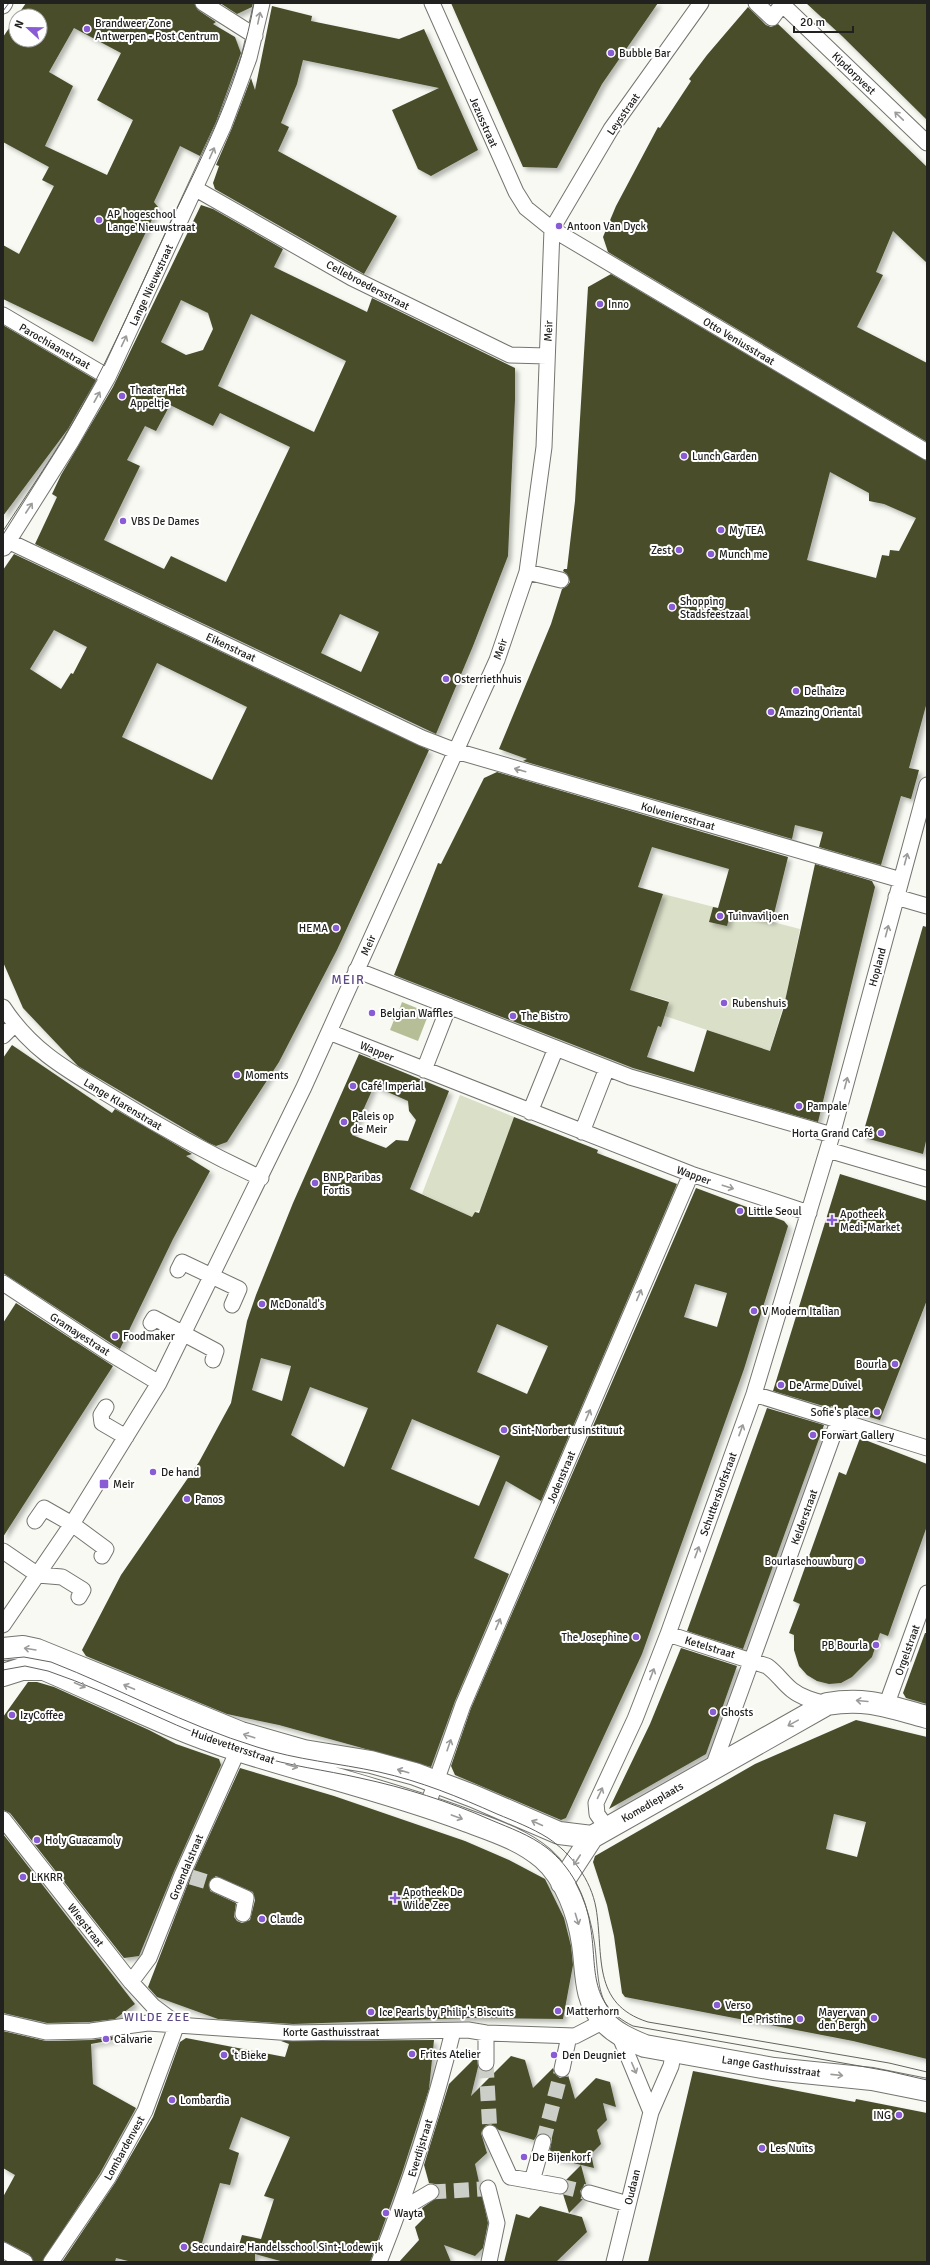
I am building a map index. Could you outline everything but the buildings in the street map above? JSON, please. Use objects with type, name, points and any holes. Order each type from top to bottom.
[{"type":"street","points":[[203,3],[255,36]]},
{"type":"street","name":"Lange Nieuwstraat","points":[[5,545],[71,442],[108,377],[196,189],[234,102],[255,36],[262,3]]},
{"type":"street","name":"Jezusstraat","points":[[432,3],[516,192],[526,208],[552,229]]},
{"type":"street","name":"Leysstraat","points":[[552,229],[611,129],[701,3]]},
{"type":"street","points":[[756,3],[772,18],[782,3]]},
{"type":"street","name":"Kipdorpvest","points":[[782,3],[927,142]]},
{"type":"street","name":"Cellebroedersstraat","points":[[196,189],[352,278],[510,355],[547,356]]},
{"type":"street","name":"Otto Veniusstraat","points":[[552,229],[927,452]]},
{"type":"street","name":"Meir","points":[[3,1625],[72,1524],[159,1383],[261,1178],[329,1032],[497,660],[527,572],[544,447],[552,229]]},
{"type":"street","name":"Parochiaanstraat","points":[[3,315],[108,377]]},
{"type":"street","name":"Eikenstraat","points":[[5,545],[422,738],[456,751]]},
{"type":"street","points":[[527,572],[561,580]]},
{"type":"street","name":"Kolveniersstraat","points":[[456,751],[900,880]]},
{"type":"street","name":"Hopland","points":[[828,1150],[927,785]]},
{"type":"street","points":[[896,897],[927,906]]},
{"type":"street","points":[[356,970],[643,1081],[832,1135]]},
{"type":"street","points":[[424,1070],[449,1006]]},
{"type":"street","name":"Lange Klarenstraat","points":[[3,1007],[14,1025],[29,1041],[49,1057],[184,1141],[261,1178]]},
{"type":"street","points":[[3,1036],[14,1025]]},
{"type":"street","name":"Wapper","points":[[329,1032],[691,1174],[808,1213]]},
{"type":"street","points":[[530,1112],[556,1048]]},
{"type":"street","points":[[582,1132],[607,1068]]},
{"type":"street","points":[[828,1150],[927,1179]]},
{"type":"street","name":"Schuttershofstraat","points":[[591,1834],[597,1814],[596,1803],[635,1719],[668,1634],[754,1394],[828,1150]]},
{"type":"street","name":"Jodenstraat","points":[[436,1781],[463,1705],[691,1174]]},
{"type":"street","points":[[178,1270],[182,1262],[239,1289],[232,1304]]},
{"type":"street","name":"Gramayestraat","points":[[3,1283],[106,1351],[159,1383]]},
{"type":"street","points":[[151,1323],[154,1318],[216,1351],[213,1360]]},
{"type":"street","points":[[754,1394],[926,1445]]},
{"type":"street","points":[[106,1407],[102,1415],[102,1424],[126,1437]]},
{"type":"street","name":"Kelderstraat","points":[[751,1660],[839,1420]]},
{"type":"street","points":[[35,1520],[44,1508],[72,1524],[106,1549],[102,1556]]},
{"type":"street","points":[[3,1552],[38,1575],[62,1577],[83,1590],[79,1596]]},
{"type":"street","name":"Orgelstraat","points":[[886,1706],[927,1593]]},
{"type":"street","name":"Ketelstraat","points":[[668,1634],[767,1666],[778,1673],[790,1689],[799,1695],[827,1704]]},
{"type":"street","points":[[3,1649],[23,1647],[50,1663]]},
{"type":"street","points":[[713,1767],[751,1660]]},
{"type":"street","points":[[3,1675],[50,1663]]},
{"type":"street","name":"Huidevettersstraat","points":[[50,1663],[271,1743],[304,1751],[371,1762],[436,1781],[559,1833],[591,1834]]},
{"type":"street","name":"Huidevettersstraat","points":[[50,1663],[180,1728],[238,1750],[427,1807],[498,1832],[533,1850],[545,1860],[562,1883],[578,1921],[588,1990],[598,2013],[611,2027]]},
{"type":"street","name":"Komedieplaats","points":[[562,1883],[591,1834],[827,1704],[849,1700],[886,1706],[927,1717]]},
{"type":"street","name":"Groendalstraat","points":[[131,1982],[149,1958],[186,1876],[238,1750]]},
{"type":"street","points":[[427,1807],[436,1781]]},
{"type":"street","name":"Wiegstraat","points":[[3,1819],[131,1982],[153,2006],[177,2024]]},
{"type":"street","points":[[217,1886],[246,1898],[243,1914]]},
{"type":"street","points":[[148,2023],[153,2006]]},
{"type":"street","name":"Korte Gasthuisstraat","points":[[3,2022],[46,2032],[91,2031],[148,2023],[293,2033],[453,2031],[575,2036],[611,2027]]},
{"type":"street","name":"Lombardenvest","points":[[51,2262],[108,2178],[145,2112],[177,2024]]},
{"type":"street","points":[[611,2027],[651,2112]]},
{"type":"street","name":"Lange Gasthuisstraat","points":[[611,2027],[645,2046],[774,2069],[872,2079],[927,2090]]},
{"type":"street","name":"Everdijstraat","points":[[379,2262],[399,2211],[441,2080],[453,2031]]},
{"type":"street","points":[[486,2033],[486,2063]]},
{"type":"street","points":[[562,2069],[569,2036]]},
{"type":"street","name":"Oudaan","points":[[614,2262],[651,2112],[670,2066],[674,2050]]},
{"type":"street","points":[[490,2133],[510,2177]]},
{"type":"street","points":[[532,2181],[543,2142]]},
{"type":"street","points":[[490,2262],[497,2223],[485,2188],[510,2177],[560,2186]]},
{"type":"street","points":[[399,2211],[431,2192]]},
{"type":"street","points":[[589,2193],[628,2204]]},
{"type":"street","points":[[3,2250],[25,2262]]},
{"type":"shaded area","points":[[663,894],[800,929],[786,997],[770,1051],[665,1016],[669,1001],[645,994],[628,994]]},
{"type":"shaded area","points":[[402,1002],[429,1013],[418,1041],[390,1030],[394,1020],[379,1014],[382,1007],[398,1013]]},
{"type":"shaded area","points":[[460,1095],[514,1117],[480,1210],[475,1212],[472,1217],[422,1194]]},
{"type":"tunnel","points":[[191,1877],[217,1885]]},
{"type":"tunnel","points":[[486,2063],[490,2133]]},
{"type":"tunnel","points":[[543,2142],[562,2069]]},
{"type":"tunnel","points":[[560,2186],[589,2193]]},
{"type":"tunnel","points":[[431,2192],[482,2189]]},
{"type":"tram line","points":[[3,11],[9,3]]},
{"type":"tram line","points":[[3,531],[72,424],[116,340],[220,116],[240,60],[254,3]]},
{"type":"tram line","points":[[3,1659],[24,1657],[51,1662],[178,1718],[230,1738],[287,1755],[364,1769],[409,1780],[439,1790],[542,1834],[557,1844],[565,1852],[579,1868],[590,1888],[596,1908],[604,1976],[609,1990],[617,2003],[630,2014],[648,2022],[889,2063],[927,2072]]},
{"type":"tram line","points":[[3,1670],[25,1666],[48,1671],[100,1691],[228,1746],[281,1762],[347,1775],[427,1796],[475,1813],[534,1839],[556,1855],[576,1882],[588,1913],[597,1982],[601,1995],[618,2017],[633,2026],[888,2071],[927,2080]]},
{"type":"place","name":"Brandweer Zone Antwerpen - Post Centrum","points":[[87,29]]},
{"type":"place","name":"Bubble Bar","points":[[611,53]]},
{"type":"place","name":"AP hogeschool Lange Nieuwstraat","points":[[99,220]]},
{"type":"place","name":"Antoon Van Dyck","points":[[559,226]]},
{"type":"place","name":"Inno","points":[[600,304]]},
{"type":"place","name":"Theater Het Appeltje","points":[[122,396]]},
{"type":"place","name":"Lunch Garden","points":[[684,456]]},
{"type":"place","name":"VBS De Dames","points":[[123,521]]},
{"type":"place","name":"My TEA","points":[[721,530]]},
{"type":"place","name":"Zest","points":[[679,550]]},
{"type":"place","name":"Munch me","points":[[711,554]]},
{"type":"place","name":"Shopping Stadsfeestzaal","points":[[672,607]]},
{"type":"place","name":"Osterriethhuis","points":[[446,679]]},
{"type":"place","name":"Delhaize","points":[[796,691]]},
{"type":"place","name":"Amazing Oriental","points":[[771,712]]},
{"type":"place","name":"Tuinvaviljoen","points":[[720,916]]},
{"type":"place","name":"HEMA","points":[[336,928]]},
{"type":"place","name":"Rubenshuis","points":[[724,1003]]},
{"type":"place","name":"Belgian Waffles","points":[[372,1013]]},
{"type":"place","name":"The Bistro","points":[[513,1016]]},
{"type":"place","name":"Moments","points":[[237,1075]]},
{"type":"place","name":"Café Imperial","points":[[353,1086]]},
{"type":"place","name":"Pampale","points":[[799,1106]]},
{"type":"place","name":"Paleis op de Meir","points":[[344,1122]]},
{"type":"place","name":"Horta Grand Café","points":[[881,1133]]},
{"type":"place","name":"BNP Paribas Fortis","points":[[315,1183]]},
{"type":"place","name":"Little Seoul","points":[[740,1211]]},
{"type":"place","name":"Apotheek Medi-Market","points":[[832,1220]]},
{"type":"place","name":"McDonald's","points":[[262,1304]]},
{"type":"place","name":"V Modern Italian","points":[[754,1311]]},
{"type":"place","name":"Foodmaker","points":[[115,1336]]},
{"type":"place","name":"Bourla","points":[[895,1364]]},
{"type":"place","name":"De Arme Duivel","points":[[781,1385]]},
{"type":"place","name":"Sofie's place","points":[[877,1412]]},
{"type":"place","name":"Sint-Norbertusinstituut","points":[[504,1430]]},
{"type":"place","name":"Forwart Gallery","points":[[813,1435]]},
{"type":"place","name":"De hand","points":[[153,1472]]},
{"type":"place","name":"Meir","points":[[104,1484]]},
{"type":"place","name":"Panos","points":[[187,1499]]},
{"type":"place","name":"Bourlaschouwburg","points":[[861,1561]]},
{"type":"place","name":"The Josephine","points":[[636,1637]]},
{"type":"place","name":"PB Bourla","points":[[876,1645]]},
{"type":"place","name":"Ghosts","points":[[713,1712]]},
{"type":"place","name":"IzyCoffee","points":[[12,1715]]},
{"type":"place","name":"Holy Guacamoly","points":[[37,1840]]},
{"type":"place","name":"LKKRR","points":[[23,1877]]},
{"type":"place","name":"Apotheek De Wilde Zee","points":[[395,1898]]},
{"type":"place","name":"Claude","points":[[262,1919]]},
{"type":"place","name":"Verso","points":[[717,2005]]},
{"type":"place","name":"Matterhorn","points":[[558,2011]]},
{"type":"place","name":"Ice Pearls by Philip's Biscuits","points":[[371,2012]]},
{"type":"place","name":"Mayer van den Bergh","points":[[874,2018]]},
{"type":"place","name":"Le Pristine","points":[[800,2019]]},
{"type":"place","name":"Calvarie","points":[[106,2039]]},
{"type":"place","name":"Frites Atelier","points":[[412,2054]]},
{"type":"place","name":"'t Bieke","points":[[224,2055]]},
{"type":"place","name":"Den Deugniet","points":[[554,2055]]},
{"type":"place","name":"Lombardia","points":[[172,2100]]},
{"type":"place","name":"ING","points":[[899,2115]]},
{"type":"place","name":"Les Nuits","points":[[762,2148]]},
{"type":"place","name":"De Bijenkorf","points":[[524,2157]]},
{"type":"place","name":"Wayta","points":[[386,2213]]},
{"type":"place","name":"Secundaire Handelsschool Sint-Lodewijk","points":[[184,2247]]},
{"type":"district","name":"MEIR","points":[[348,979]]},
{"type":"district","name":"WILDE ZEE","points":[[157,2017]]}]
